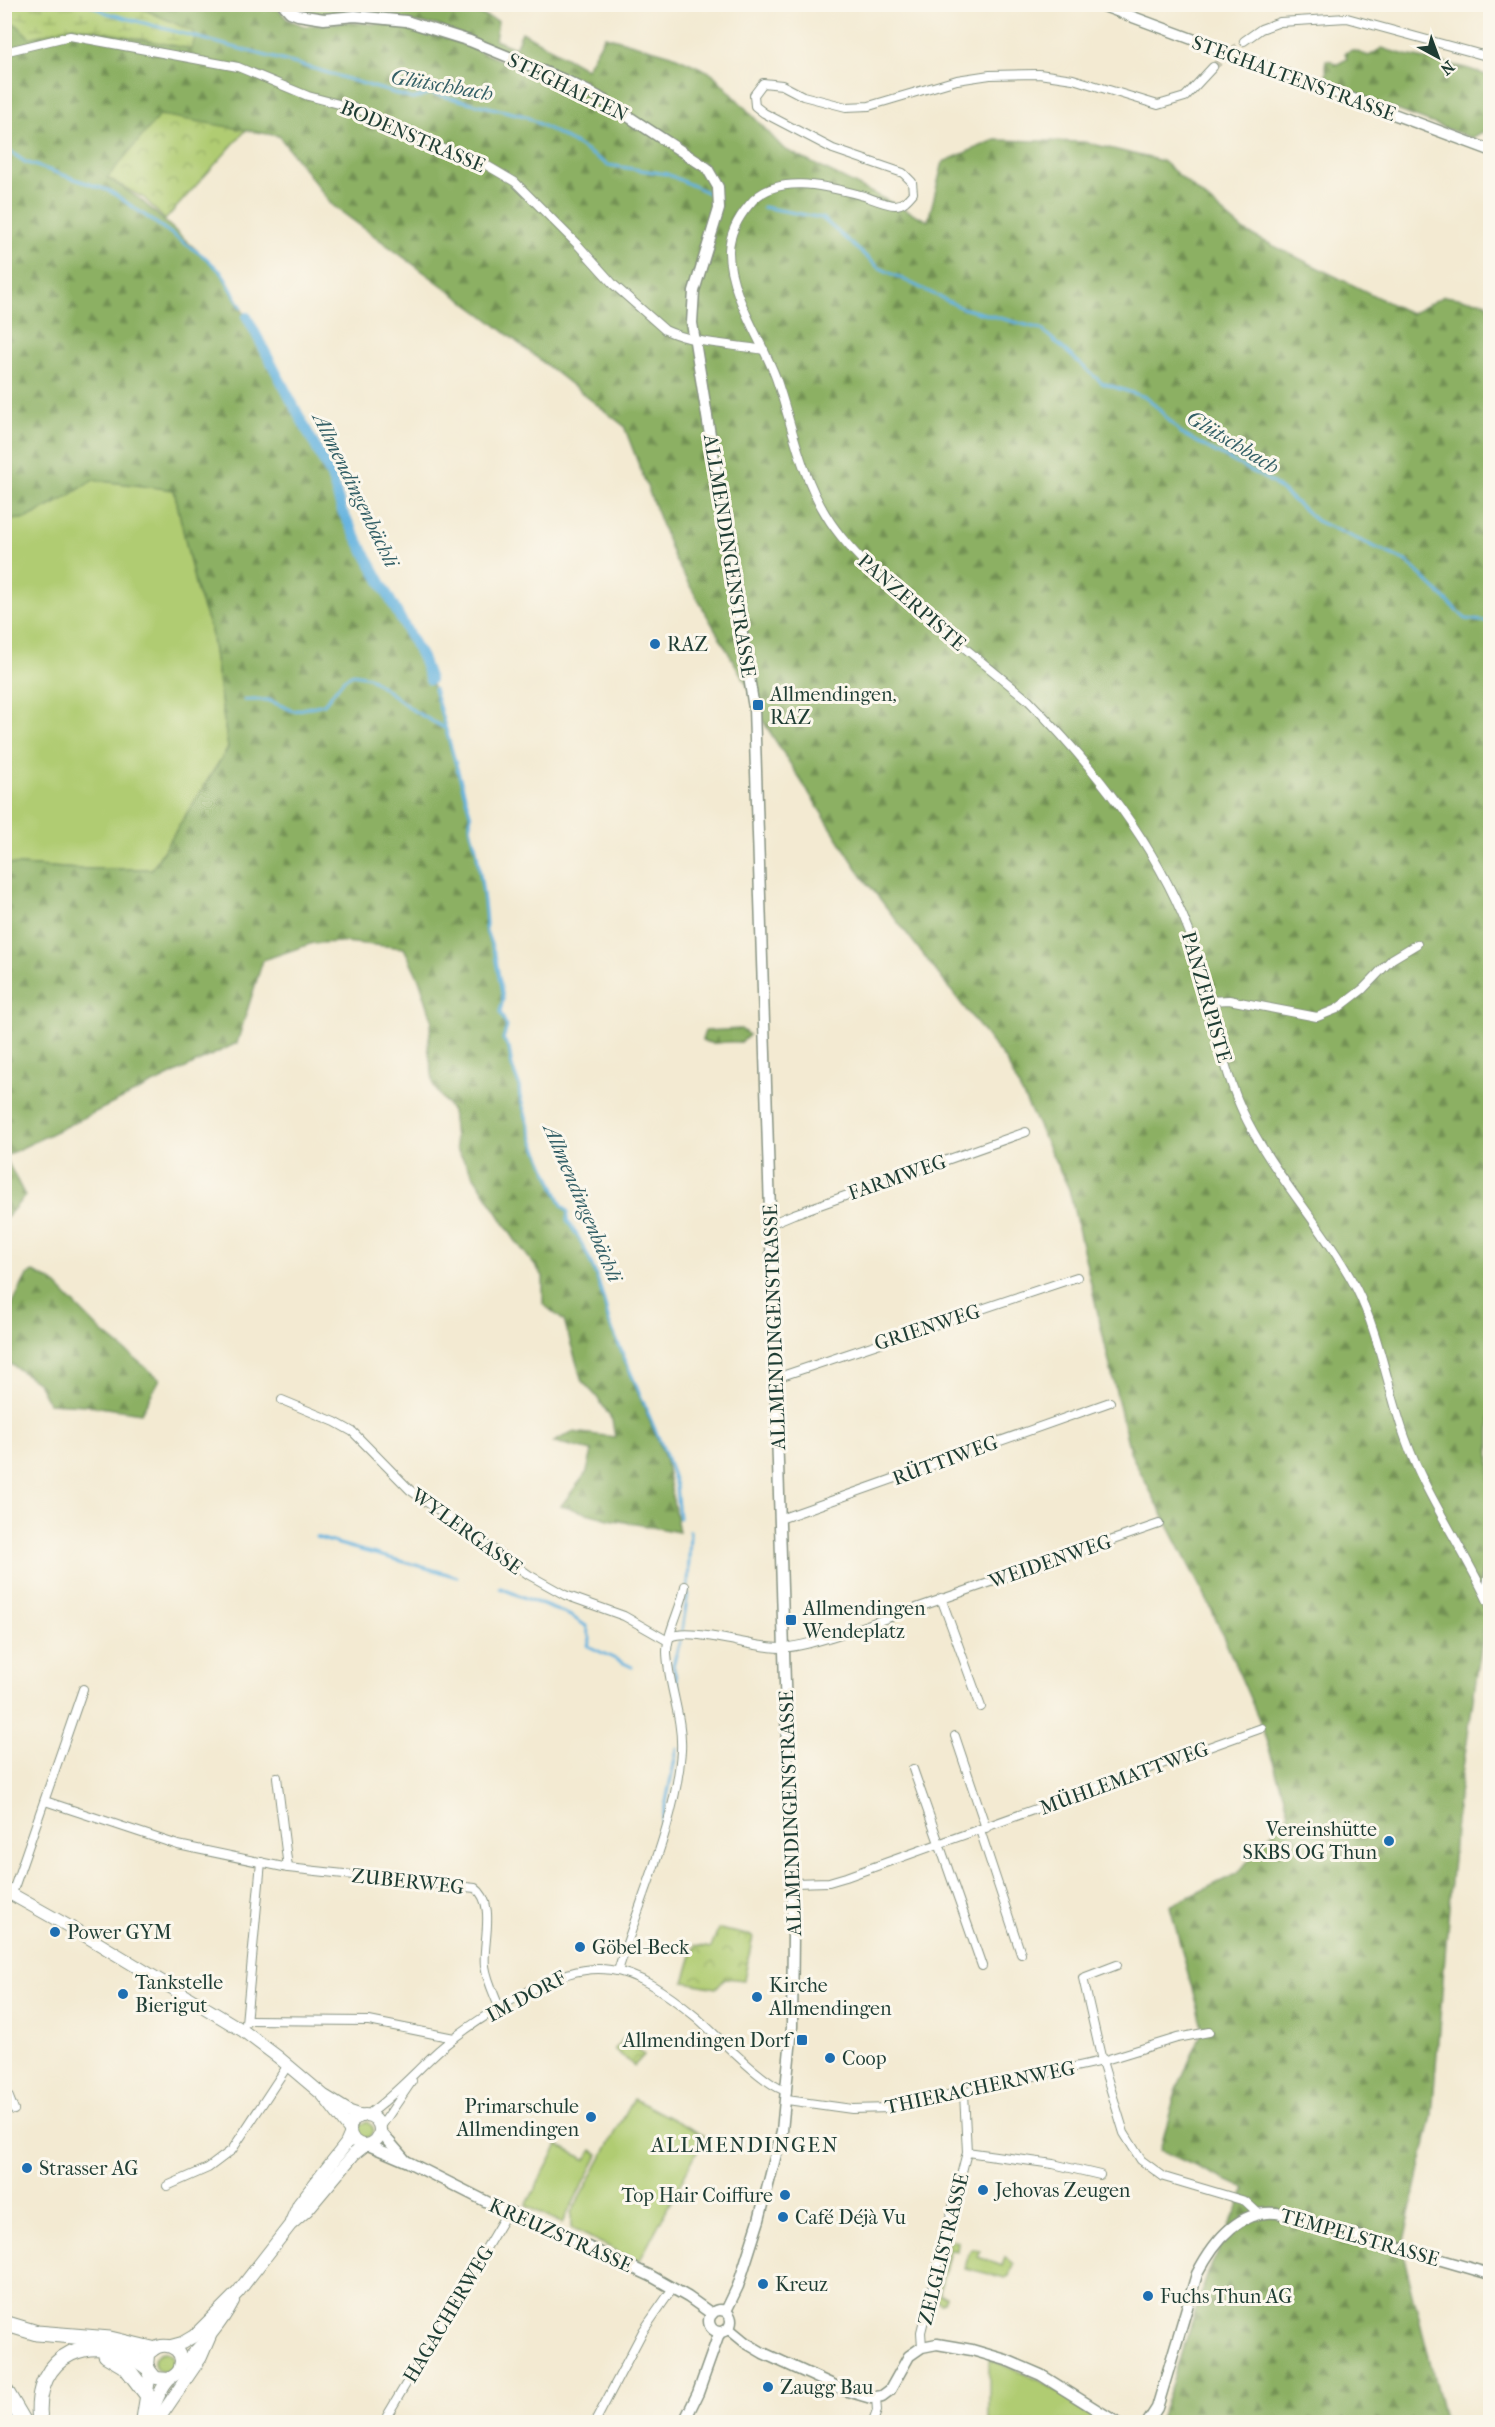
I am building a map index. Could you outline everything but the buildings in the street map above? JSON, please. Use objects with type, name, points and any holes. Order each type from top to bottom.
[{"type":"highway","points":[[4,2323],[37,2333],[110,2339],[152,2349]]},
{"type":"highway","points":[[39,2422],[40,2398],[49,2372],[61,2359],[95,2347],[106,2348],[126,2354],[149,2370]]},
{"type":"highway","points":[[76,2352],[103,2354],[116,2359],[126,2367],[148,2396]]},
{"type":"highway","points":[[4,2388],[24,2422]]},
{"type":"main road","points":[[7,1895],[245,2025],[322,2096],[350,2132],[354,2141],[366,2146]]},
{"type":"main road","points":[[142,2422],[148,2396],[147,2358],[152,2349],[161,2345],[171,2346],[182,2343],[194,2337],[238,2292],[290,2225],[307,2210],[354,2154],[375,2142],[380,2129],[376,2119],[350,2112],[322,2096]]},
{"type":"main road","points":[[290,2225],[299,2204],[346,2144],[353,2121],[364,2115]]},
{"type":"main road","points":[[147,2422],[169,2379],[224,2319],[238,2292]]},
{"type":"main road","points":[[154,2422],[160,2417],[201,2357],[210,2336]]},
{"type":"main road","points":[[171,2346],[180,2356],[181,2365]]},
{"type":"main road","points":[[149,2370],[158,2379],[169,2379]]},
{"type":"street","name":"STEGHALTEN","points":[[283,4],[290,12],[298,15],[324,19],[355,16],[406,21],[470,41],[567,81],[597,96],[707,168],[718,187],[718,209],[694,291],[694,338]]},
{"type":"street","name":"STEGHALTENSTRASSE","points":[[1098,4],[1491,150]]},
{"type":"street","points":[[1244,41],[1261,29],[1280,22],[1347,18],[1491,57]]},
{"type":"street","name":"BODENSTRASSE","points":[[4,52],[70,36],[238,67],[308,96],[358,109],[440,148],[476,159],[515,183],[578,245],[614,285],[655,323],[674,334],[722,345],[764,350]]},
{"type":"street","name":"PANZERPISTE","points":[[1213,67],[1185,97],[1158,105],[1073,80],[1039,74],[990,75],[957,80],[869,106],[846,107],[803,96],[782,85],[763,83],[754,94],[755,106],[764,113],[833,149],[903,173],[912,182],[913,193],[906,202],[895,206],[834,188],[787,185],[772,189],[751,202],[735,224],[729,250],[733,276],[776,377],[808,479],[827,517],[865,564],[882,580],[1028,700],[1064,739],[1145,842],[1177,902],[1190,933],[1224,1058],[1241,1107],[1266,1153],[1334,1248],[1358,1292],[1405,1439],[1491,1606]]},
{"type":"street","name":"ALLMENDINGENSTRASSE","points":[[694,338],[754,696],[793,1883],[793,2002],[787,2096],[771,2181],[738,2286],[726,2311]]},
{"type":"street","points":[[1209,1000],[1229,1000],[1317,1017],[1337,1009],[1364,989],[1392,959],[1417,944]]},
{"type":"street","name":"FARMWEG","points":[[770,1224],[1026,1132]]},
{"type":"street","name":"GRIENWEG","points":[[776,1378],[1077,1277]]},
{"type":"street","name":"WYLERGASSE","points":[[282,1400],[345,1426],[362,1440],[410,1490],[529,1575],[565,1594],[624,1616],[669,1639]]},
{"type":"street","name":"RÜTTIWEG","points":[[780,1519],[1110,1402]]},
{"type":"street","name":"WEIDENWEG","points":[[786,1647],[836,1635],[1160,1524]]},
{"type":"street","points":[[1486,1595],[1491,1563]]},
{"type":"street","points":[[618,1971],[664,1834],[681,1752],[681,1731],[667,1654],[669,1639],[685,1586]]},
{"type":"street","points":[[941,1598],[981,1707]]},
{"type":"street","points":[[669,1639],[678,1634],[786,1647]]},
{"type":"street","points":[[7,1895],[45,1801],[83,1689]]},
{"type":"street","name":"MÜHLEMATTWEG","points":[[793,1883],[837,1880],[1262,1728]]},
{"type":"street","points":[[955,1737],[1021,1954]]},
{"type":"street","points":[[913,1769],[982,1966]]},
{"type":"street","points":[[277,1778],[288,1868]]},
{"type":"street","name":"ZUBERWEG","points":[[45,1801],[178,1845],[288,1868],[468,1886],[478,1890],[486,1908],[485,1965],[499,2007]]},
{"type":"street","points":[[261,1862],[245,2025],[369,2021],[454,2038]]},
{"type":"street","name":"THIERACHERNWEG","points":[[1117,1965],[1083,1978],[1102,2061],[1124,2133],[1141,2160],[1164,2177],[1245,2201],[1258,2213]]},
{"type":"street","name":"IM DORF","points":[[364,2115],[421,2069],[454,2038],[499,2007],[532,1988],[570,1971],[596,1968],[618,1971],[644,1980],[669,1995],[787,2096]]},
{"type":"street","points":[[1102,2061],[1177,2038],[1209,2032]]},
{"type":"street","name":"THIERACHERNWEG","points":[[787,2096],[852,2109],[875,2110],[964,2093],[1102,2061]]},
{"type":"street","points":[[167,2186],[208,2168],[232,2150],[288,2066]]},
{"type":"street","name":"IM DORF","points":[[380,2129],[421,2069]]},
{"type":"street","points":[[4,2085],[14,2110]]},
{"type":"street","name":"ZELGLISTRASSE","points":[[922,2347],[921,2332],[967,2152],[964,2093]]},
{"type":"street","name":"KREUZSTRASSE","points":[[380,2129],[408,2162]]},
{"type":"street","name":"KREUZSTRASSE","points":[[366,2146],[408,2162],[673,2288],[712,2314]]},
{"type":"street","name":"ZELGLISTRASSE","points":[[967,2152],[1053,2164],[1100,2175]]},
{"type":"street","name":"HAGACHERWEG","points":[[387,2416],[508,2211]]},
{"type":"street","name":"TEMPELSTRASSE","points":[[1148,2422],[1157,2408],[1192,2289],[1204,2260],[1232,2227],[1258,2213],[1282,2214],[1491,2274]]},
{"type":"street","points":[[595,2422],[643,2331],[673,2288]]},
{"type":"street","points":[[684,2422],[724,2331],[730,2320],[726,2311],[718,2309],[712,2314],[710,2324],[724,2331],[763,2353],[844,2390],[866,2397],[876,2397],[890,2390],[909,2356],[922,2347],[937,2344],[954,2346],[1017,2364],[1052,2381],[1116,2422]]},
{"type":"street","points":[[873,2422],[877,2411],[876,2397]]},
{"type":"green space","points":[[5,4],[134,5],[192,31],[195,37],[192,49],[73,26],[30,38],[17,25],[5,20]]},
{"type":"green space","points":[[134,5],[279,5],[278,9],[287,19],[304,26],[346,22],[391,25],[420,30],[460,43],[573,91],[578,82],[436,25],[315,14],[304,12],[296,5],[455,5],[498,21],[495,40],[515,48],[522,32],[586,69],[605,36],[672,55],[712,73],[784,149],[928,221],[943,162],[995,140],[1084,142],[1162,161],[1244,231],[1411,314],[1444,296],[1485,302],[1490,308],[1490,1586],[1457,1808],[1432,2115],[1402,2250],[1445,2422],[1159,2422],[1208,2273],[1246,2189],[1160,2150],[1176,2091],[1203,2030],[1170,1906],[1238,1873],[1289,1812],[1261,1724],[1210,1606],[1130,1452],[1069,1189],[1006,1061],[862,876],[759,715],[746,683],[675,560],[624,426],[484,316],[332,205],[279,136],[160,115],[108,178],[141,200],[222,273],[331,476],[342,511],[422,658],[435,693],[471,816],[470,829],[476,848],[485,929],[495,955],[503,999],[500,1012],[507,1027],[503,1039],[509,1048],[520,1097],[534,1142],[562,1205],[568,1212],[567,1220],[575,1231],[593,1269],[609,1322],[665,1458],[679,1532],[609,1519],[561,1506],[587,1472],[592,1451],[554,1442],[572,1432],[615,1437],[612,1420],[598,1398],[582,1381],[564,1321],[543,1304],[543,1276],[515,1240],[456,1148],[452,1111],[434,1087],[428,1046],[432,1019],[419,979],[404,948],[345,942],[313,943],[263,960],[237,1043],[5,1156],[5,864],[79,869],[152,869],[228,748],[211,631],[196,588],[174,490],[93,480],[62,500],[27,518],[5,521],[5,20],[17,25],[30,38],[73,26],[192,49],[192,31]]},
{"type":"green space","points":[[1382,48],[1464,68],[1490,77],[1490,128],[1472,138],[1324,83],[1327,72],[1326,60],[1336,65],[1347,59],[1345,53],[1352,50],[1369,56]]},
{"type":"green space","points":[[160,115],[246,130],[165,220],[144,198],[107,178]]},
{"type":"green space","points":[[93,480],[174,489],[196,588],[211,631],[228,748],[152,869],[79,869],[5,864],[4,521],[40,511]]},
{"type":"green space","points":[[741,1029],[749,1035],[741,1043],[712,1043],[702,1040],[705,1031]]},
{"type":"green space","points":[[5,1157],[25,1196],[4,1219]]},
{"type":"green space","points":[[34,1272],[53,1282],[102,1332],[160,1379],[141,1413],[85,1405],[49,1403],[38,1383],[5,1360],[5,1319],[27,1275]]},
{"type":"green space","points":[[718,1929],[753,1936],[744,1980],[725,1978],[716,1988],[684,1982],[695,1945],[711,1948]]},
{"type":"green space","points":[[624,2038],[644,2055],[634,2066],[614,2049]]},
{"type":"green space","points":[[634,2099],[705,2136],[639,2262],[571,2228],[571,2213]]},
{"type":"green space","points":[[367,2122],[373,2127],[373,2132],[369,2138],[364,2138],[357,2130],[360,2125]]},
{"type":"green space","points":[[558,2145],[586,2160],[592,2150],[599,2154],[562,2223],[526,2206]]},
{"type":"green space","points":[[952,2240],[958,2242],[957,2251],[950,2250],[939,2294],[946,2296],[941,2303],[936,2300],[935,2296],[949,2242]]},
{"type":"green space","points":[[972,2249],[980,2250],[978,2257],[1002,2266],[1005,2257],[1013,2264],[1009,2276],[1005,2278],[965,2268]]},
{"type":"green space","points":[[164,2352],[171,2355],[174,2362],[171,2369],[164,2372],[157,2369],[154,2362],[157,2355]]},
{"type":"green space","points":[[989,2359],[1039,2380],[1108,2422],[989,2422]]},
{"type":"waterway","name":"Glütschbach","points":[[89,4],[107,13],[315,69],[413,99],[430,93],[525,116],[608,165],[667,174],[711,194]]},
{"type":"waterway","name":"Allmendingenbächli","points":[[4,147],[25,162],[110,191],[206,258],[222,273],[242,308]]},
{"type":"waterway","name":"Glütschbach","points":[[763,207],[822,218],[878,267],[962,308],[1041,329],[1102,383],[1148,398],[1182,434],[1273,483],[1317,521],[1406,561],[1466,619],[1490,622]]},
{"type":"waterway","name":"Allmendingenbächli","points":[[247,317],[331,476],[342,511],[422,658],[430,680]]},
{"type":"waterway","points":[[244,700],[268,700],[294,711],[324,704],[344,679],[353,674],[369,677],[414,711],[446,729]]},
{"type":"waterway","name":"Allmendingenbächli","points":[[434,689],[471,816],[470,829],[476,848],[485,928],[495,955],[503,999],[500,1012],[507,1027],[503,1039],[509,1048],[520,1097],[534,1142],[562,1205],[568,1212],[567,1220],[575,1231],[593,1269],[609,1322],[666,1455],[676,1486],[679,1518]]},
{"type":"waterway","name":"Allmendingenbächli","points":[[688,1586],[690,1531]]},
{"type":"waterway","points":[[316,1537],[457,1577]]},
{"type":"waterway","points":[[500,1588],[571,1616],[586,1626],[590,1639],[588,1646],[632,1667]]},
{"type":"waterway","name":"Allmendingenbächli","points":[[682,1630],[688,1593]]},
{"type":"waterway","points":[[680,1641],[673,1665],[688,1735]]},
{"type":"waterway","points":[[649,1864],[661,1826],[677,1749]]},
{"type":"tunnel","points":[[1213,67],[1244,41]]},
{"type":"place","name":"RAZ","points":[[655,644]]},
{"type":"place","name":"Allmendingen, RAZ","points":[[758,705]]},
{"type":"place","name":"Allmendingen Wendeplatz","points":[[791,1620]]},
{"type":"place","name":"Vereinshütte SKBS OG Thun","points":[[1389,1841]]},
{"type":"place","name":"Power GYM","points":[[55,1932]]},
{"type":"place","name":"Göbel-Beck","points":[[580,1947]]},
{"type":"place","name":"Tankstelle Bierigut","points":[[123,1994]]},
{"type":"place","name":"Kirche Allmendingen","points":[[757,1997]]},
{"type":"place","name":"Allmendingen Dorf","points":[[802,2040]]},
{"type":"place","name":"Coop","points":[[830,2058]]},
{"type":"place","name":"Primarschule Allmendingen","points":[[591,2117]]},
{"type":"place","name":"Strasser AG","points":[[27,2168]]},
{"type":"place","name":"Jehovas Zeugen","points":[[983,2190]]},
{"type":"place","name":"Top Hair Coiffure","points":[[785,2195]]},
{"type":"place","name":"Café Déjà Vu","points":[[783,2217]]},
{"type":"place","name":"Kreuz","points":[[763,2284]]},
{"type":"place","name":"Fuchs Thun AG","points":[[1148,2296]]},
{"type":"place","name":"Zaugg Bau","points":[[768,2387]]},
{"type":"district","name":"ALLMENDINGEN","points":[[745,2145]]}]
